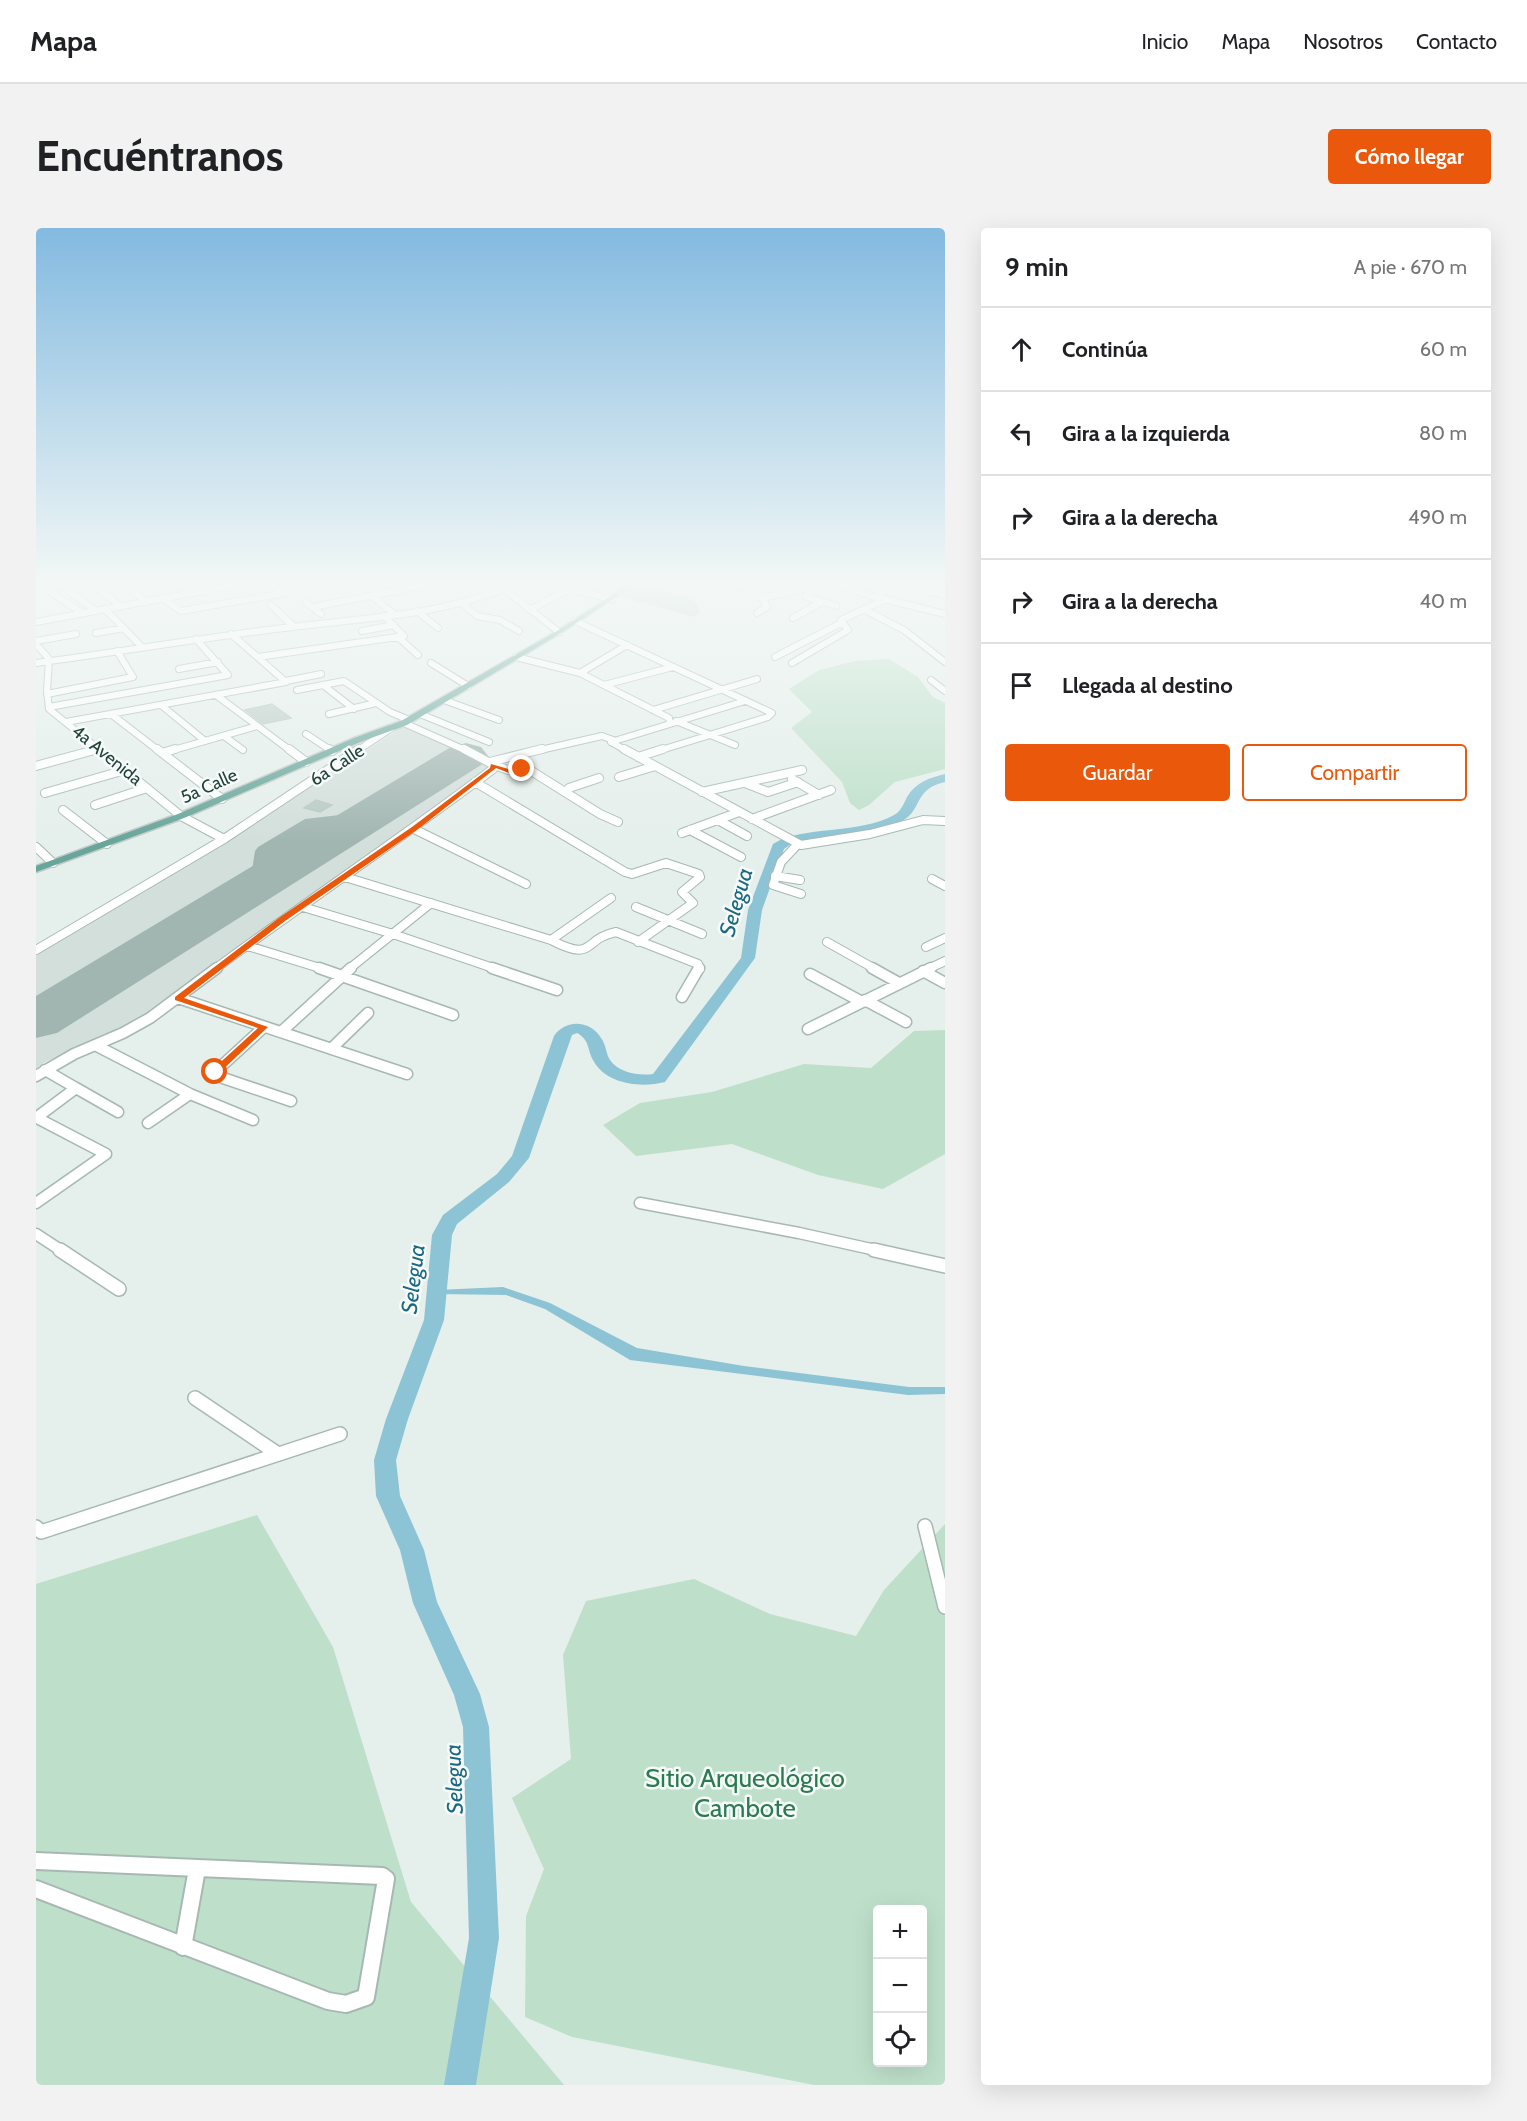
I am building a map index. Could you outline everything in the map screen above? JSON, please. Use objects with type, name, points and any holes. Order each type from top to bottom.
[{"type":"main road","name":"6a Calle","points":[[393,727],[406,722],[498,668]]},
{"type":"main road","name":"5a Calle","points":[[36,869],[181,816],[393,727]]},
{"type":"street","points":[[49,668],[47,694],[49,707],[228,675],[222,668]]},
{"type":"street","points":[[47,694],[130,678],[133,676],[128,668]]},
{"type":"street","points":[[179,669],[186,668]]},
{"type":"street","points":[[270,668],[286,681]]},
{"type":"street","points":[[438,668],[468,686]]},
{"type":"street","points":[[559,668],[580,673],[673,722],[735,745]]},
{"type":"street","points":[[580,673],[589,668]]},
{"type":"street","points":[[604,685],[670,668]]},
{"type":"street","points":[[638,757],[771,715],[674,668]]},
{"type":"street","points":[[66,722],[321,674]]},
{"type":"street","points":[[653,710],[758,679]]},
{"type":"street","points":[[931,680],[945,691]]},
{"type":"street","points":[[297,690],[344,681],[406,722],[493,765],[508,770],[525,767],[600,814],[618,822]]},
{"type":"street","points":[[323,685],[354,708]]},
{"type":"street","points":[[216,695],[306,762]]},
{"type":"street","points":[[444,700],[499,720]]},
{"type":"street","points":[[36,1076],[150,1018],[414,829],[475,782],[493,765],[588,738],[602,736],[613,740],[745,701]]},
{"type":"street","points":[[161,705],[205,741]]},
{"type":"street","points":[[329,714],[379,705]]},
{"type":"street","points":[[344,718],[379,705]]},
{"type":"street","name":"4a Avenida","points":[[49,707],[181,816],[224,840]]},
{"type":"street","points":[[111,714],[222,799]]},
{"type":"street","points":[[420,714],[489,741]]},
{"type":"street","points":[[162,753],[257,726]]},
{"type":"street","name":"6a Calle","points":[[36,950],[224,840],[393,727]]},
{"type":"street","points":[[306,734],[332,751]]},
{"type":"street","points":[[224,736],[243,750]]},
{"type":"street","points":[[613,740],[613,743],[793,842],[816,844],[923,820],[945,821]]},
{"type":"street","points":[[36,766],[99,749]]},
{"type":"street","points":[[619,777],[655,766]]},
{"type":"street","points":[[45,793],[125,770]]},
{"type":"street","points":[[702,792],[802,770]]},
{"type":"street","points":[[784,774],[819,795]]},
{"type":"street","points":[[569,788],[599,778]]},
{"type":"street","points":[[475,782],[629,874],[663,862],[699,874],[700,877],[682,893],[693,903],[638,942]]},
{"type":"street","points":[[745,783],[768,792],[798,782]]},
{"type":"street","points":[[553,783],[569,788],[603,810],[607,816]]},
{"type":"street","points":[[95,805],[147,788]]},
{"type":"street","points":[[752,819],[831,790]]},
{"type":"street","points":[[63,810],[106,844]]},
{"type":"street","points":[[739,812],[686,832],[741,857]]},
{"type":"street","points":[[718,820],[747,836]]},
{"type":"street","points":[[414,829],[526,884]]},
{"type":"street","points":[[793,842],[776,868],[774,885],[801,894]]},
{"type":"street","points":[[36,847],[53,863]]},
{"type":"street","points":[[775,876],[801,880]]},
{"type":"street","points":[[345,877],[581,951],[610,933],[616,932],[698,964],[700,970],[682,997]]},
{"type":"street","points":[[932,879],[945,886]]},
{"type":"street","points":[[551,940],[611,898]]},
{"type":"street","points":[[281,1032],[342,975],[431,903]]},
{"type":"street","points":[[303,907],[393,934],[557,990]]},
{"type":"street","points":[[636,907],[702,934]]},
{"type":"street","points":[[926,947],[945,938]]},
{"type":"street","points":[[827,942],[900,983]]},
{"type":"street","points":[[248,946],[342,975],[453,1015]]},
{"type":"street","points":[[808,1029],[945,961]]},
{"type":"street","points":[[923,971],[945,983]]},
{"type":"street","points":[[810,974],[906,1022]]},
{"type":"street","points":[[178,998],[407,1074]]},
{"type":"street","points":[[331,1049],[368,1013]]},
{"type":"street","points":[[264,1027],[215,1072],[223,1078],[291,1101]]},
{"type":"street","points":[[96,1045],[190,1094],[253,1120]]},
{"type":"street","points":[[45,1070],[118,1112]]},
{"type":"street","points":[[36,1203],[106,1154],[36,1118],[76,1088]]},
{"type":"street","points":[[148,1123],[190,1094]]},
{"type":"street","points":[[640,1203],[799,1233],[945,1266]]},
{"type":"street","points":[[36,1234],[119,1289]]},
{"type":"street","points":[[195,1398],[278,1455]]},
{"type":"street","points":[[38,1531],[340,1434]]},
{"type":"street","points":[[925,1526],[945,1607]]},
{"type":"street","points":[[36,1861],[382,1876],[386,1879],[366,1997],[346,2004],[328,2001],[36,1889]]},
{"type":"street","points":[[183,1947],[197,1869]]},
{"type":"shaded area","points":[[407,726],[489,763],[492,767],[287,911],[150,1015],[36,1068],[36,955],[231,840],[400,728]]},
{"type":"green space","points":[[828,668],[903,668],[918,677],[933,697],[945,703],[945,769],[895,782],[869,805],[859,810],[850,803],[842,782],[791,728],[812,712],[789,689],[819,670]]},
{"type":"green space","points":[[328,825],[343,826],[275,867],[269,864],[270,853],[307,832]]},
{"type":"green space","points":[[945,1030],[945,1154],[883,1189],[818,1175],[732,1144],[636,1156],[603,1125],[640,1103],[712,1092],[804,1064],[871,1068],[914,1031]]},
{"type":"green space","points":[[257,1515],[333,1647],[411,1902],[564,2085],[36,2085],[36,1584]]},
{"type":"green space","name":"Sitio Arqueológico Cambote","points":[[945,1524],[945,2085],[814,2085],[572,2037],[525,2017],[526,1916],[544,1869],[512,1798],[571,1759],[563,1655],[586,1601],[694,1579],[770,1614],[856,1636],[884,1590]]},
{"type":"water","points":[[503,1287],[550,1303],[637,1348],[744,1366],[909,1387],[945,1387],[945,1394],[908,1395],[630,1360],[545,1309],[506,1295],[437,1294],[437,1290]]},
{"type":"building","points":[[272,704],[291,718],[263,724],[245,710]]},
{"type":"building","points":[[316,800],[332,805],[320,812],[304,808]]},
{"type":"waterway","name":"Selegua","points":[[460,2085],[484,1938],[476,1727],[467,1694],[425,1603],[412,1550],[388,1496],[385,1460],[397,1419],[434,1320],[442,1235],[450,1220],[503,1178],[520,1158],[562,1036],[567,1031],[577,1028],[591,1035],[598,1047],[601,1060],[620,1075],[636,1080],[659,1078],[748,958],[755,910],[778,847],[787,841],[858,831],[898,818],[904,814],[914,796],[924,785],[945,778]]},
{"type":"taxiway","points":[[260,883],[265,851],[312,823],[365,818]]},
{"type":"runway","points":[[36,1021],[466,756]]},
{"type":"route","points":[[215,1072],[264,1027],[178,998],[283,919],[414,829],[493,769],[494,765],[512,772],[522,769]]}]
